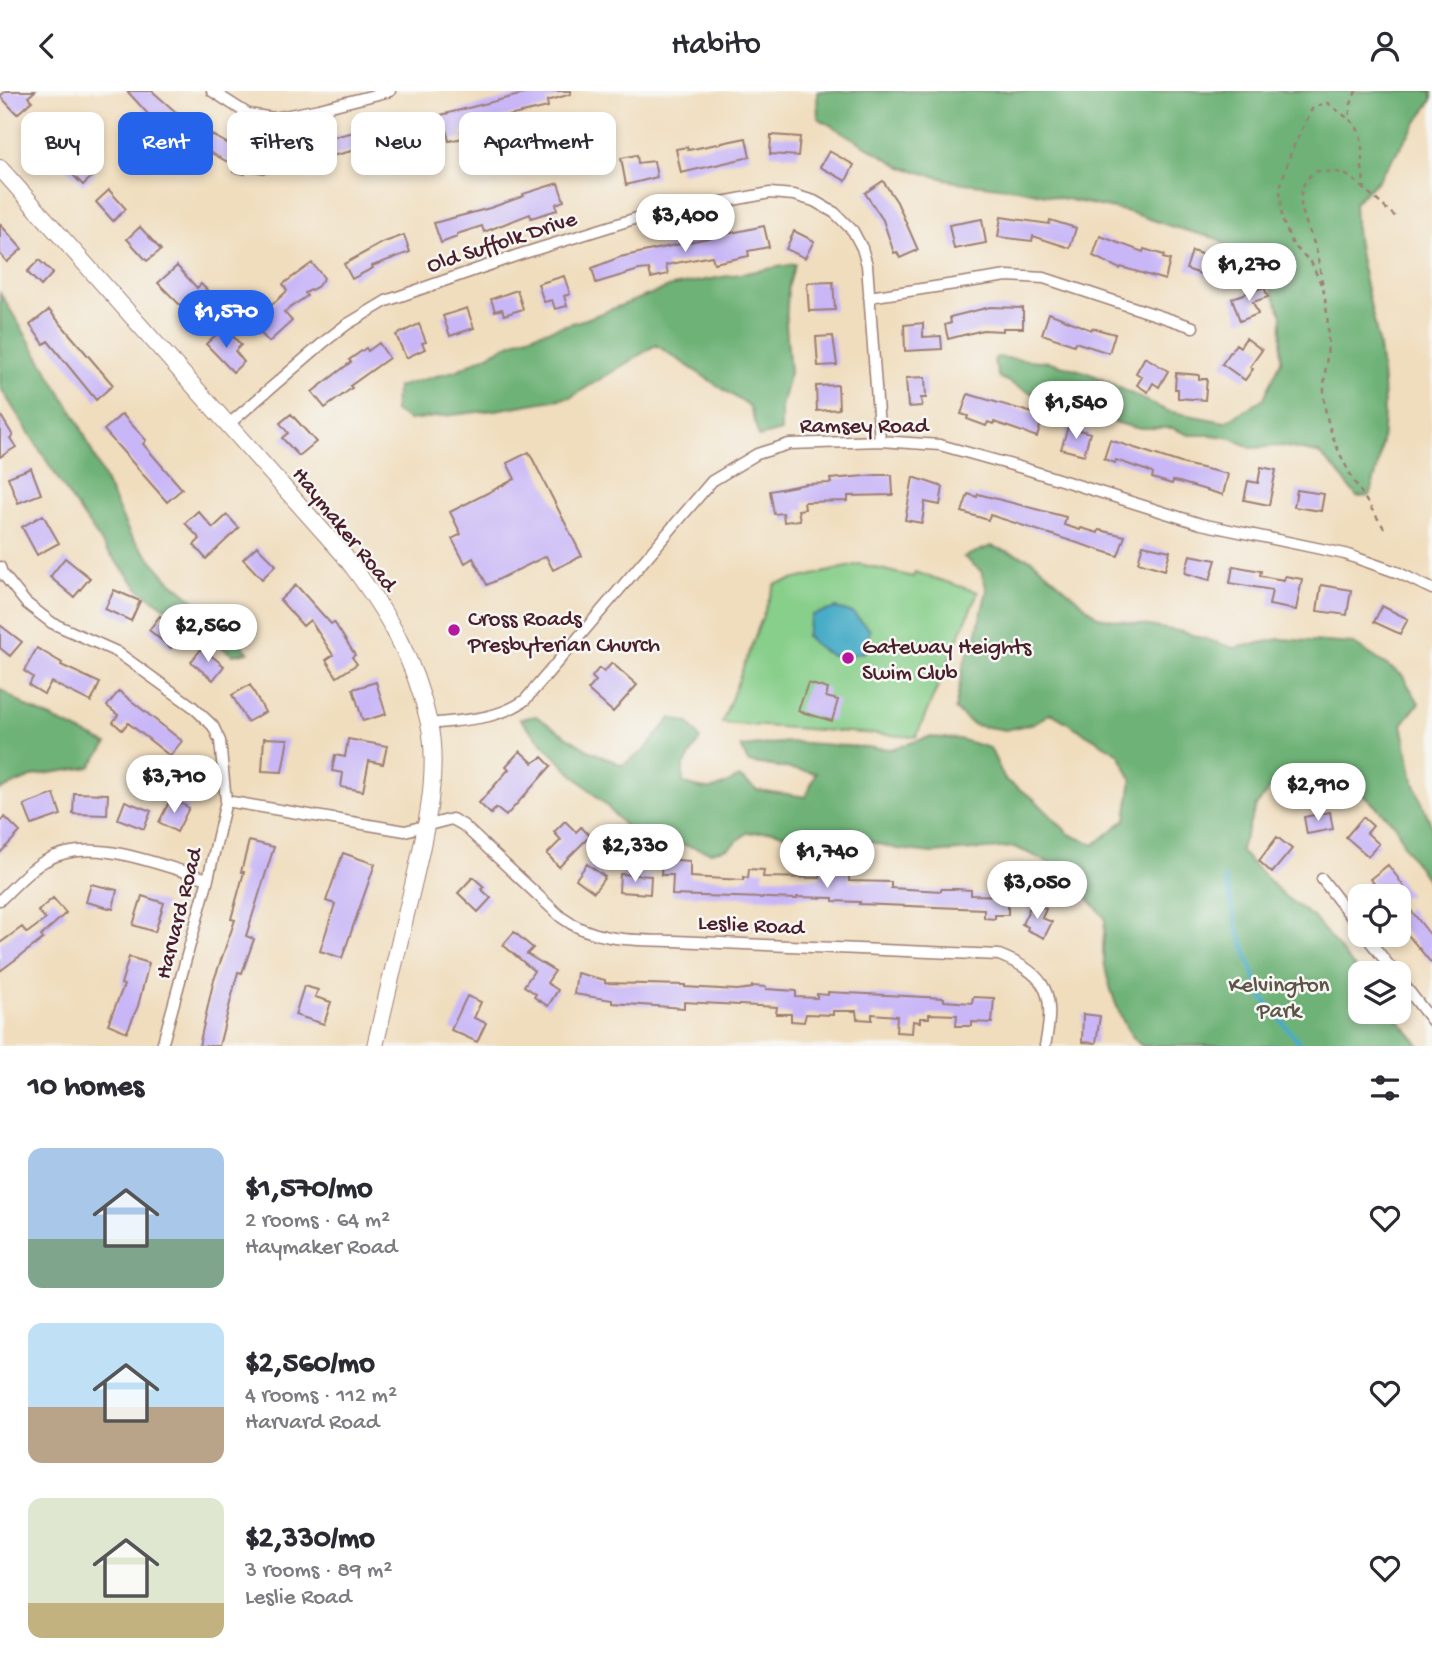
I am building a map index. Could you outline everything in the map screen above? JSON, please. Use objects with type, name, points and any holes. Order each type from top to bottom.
[{"type":"main road","name":"Haymaker Road","points":[[0,168],[343,554],[376,596],[405,647],[429,724],[432,758],[428,825],[375,1046]]},
{"type":"street","points":[[212,91],[248,114],[274,118],[390,91]]},
{"type":"street","name":"Old Suffolk Drive","points":[[229,424],[324,342],[386,301],[518,255],[637,218],[769,193],[794,195],[814,201],[835,213],[853,231],[862,248],[867,265],[880,441]]},
{"type":"street","points":[[869,297],[1007,276],[1044,278],[1193,327]]},
{"type":"street","name":"Ramsey Road","points":[[429,724],[487,716],[514,708],[525,700],[712,481],[740,463],[789,444],[880,441],[940,445],[1201,524],[1345,554],[1399,573],[1432,589]]},
{"type":"street","name":"Harvard Road","points":[[0,567],[26,603],[51,623],[117,652],[183,699],[213,726],[220,741],[226,801],[208,879],[162,1046]]},
{"type":"street","name":"Leslie Road","points":[[226,801],[405,831],[452,818],[463,825],[561,917],[575,927],[594,934],[626,940],[999,955],[1018,963],[1030,972],[1049,996],[1051,1015],[1045,1046]]},
{"type":"street","points":[[0,900],[44,861],[75,851],[107,851],[208,879]]},
{"type":"street","points":[[1322,880],[1348,913]]},
{"type":"street","points":[[1374,947],[1386,961]]},
{"type":"street","points":[[1411,994],[1432,1021]]},
{"type":"path","points":[[1349,119],[1356,91]]},
{"type":"path","points":[[1323,287],[1311,262],[1293,245],[1282,219],[1280,188],[1291,152],[1312,109],[1326,102],[1357,126],[1363,139],[1365,192]]},
{"type":"path","points":[[1384,528],[1357,486],[1325,412],[1328,333],[1316,245],[1302,215],[1301,190],[1309,176],[1316,171],[1343,174],[1354,180],[1396,217]]},
{"type":"green space","points":[[817,91],[1432,91],[1432,100],[1377,181],[1354,203],[1359,250],[1382,367],[1383,433],[1369,496],[1357,497],[1338,472],[1318,453],[1281,446],[1251,448],[1232,438],[1189,435],[1172,428],[1135,428],[1072,409],[999,377],[994,362],[996,357],[1050,362],[1089,373],[1167,411],[1225,422],[1264,398],[1281,361],[1282,314],[1266,278],[1218,239],[1129,212],[1017,189],[956,182],[902,167],[818,118]]},
{"type":"green space","points":[[795,264],[788,288],[786,325],[790,372],[781,407],[781,431],[759,437],[750,407],[656,345],[571,397],[495,410],[409,420],[394,411],[397,387],[458,370],[522,338],[586,319],[672,286]]},
{"type":"green space","points":[[0,293],[78,421],[130,535],[169,580],[222,623],[248,652],[233,655],[140,590],[106,549],[69,496],[0,387]]},
{"type":"green space","name":"Kelvington Park","points":[[991,546],[1031,559],[1098,617],[1183,632],[1234,648],[1280,639],[1354,644],[1402,675],[1419,703],[1402,724],[1413,780],[1432,827],[1432,887],[1404,846],[1396,826],[1367,798],[1321,769],[1280,776],[1256,806],[1240,851],[1284,896],[1313,917],[1349,961],[1348,1024],[1402,1024],[1420,1046],[1142,1046],[1127,1028],[1111,989],[1103,951],[1105,918],[1075,883],[1046,861],[1015,847],[932,853],[897,849],[868,841],[812,843],[773,831],[747,833],[728,848],[711,852],[684,845],[649,842],[630,832],[520,719],[536,716],[586,749],[622,765],[644,751],[671,718],[689,723],[700,739],[683,767],[683,783],[712,789],[739,777],[757,790],[806,797],[816,773],[748,762],[741,747],[790,742],[891,749],[929,737],[959,739],[990,748],[1005,780],[1033,798],[1069,834],[1094,845],[1126,819],[1132,780],[1119,754],[1051,713],[1034,723],[1006,730],[974,725],[955,710],[964,663],[976,636],[987,590],[981,571],[964,557]]},
{"type":"green space","name":"Gateway Heights Swim Club","points":[[860,564],[913,577],[915,572],[978,592],[916,737],[722,723],[775,584]]},
{"type":"green space","points":[[0,689],[27,707],[107,744],[90,767],[36,775],[0,790]]},
{"type":"water","points":[[836,608],[853,613],[870,630],[865,652],[846,656],[832,655],[806,636],[812,615]]},
{"type":"building","points":[[6,91],[35,91],[28,97],[32,101],[17,114],[0,96]]},
{"type":"building","points":[[127,91],[152,91],[176,112],[146,112]]},
{"type":"building","points":[[535,91],[571,91],[571,94],[547,101],[548,107],[526,112],[459,112],[459,139],[449,141],[445,129],[445,114]]},
{"type":"building","points":[[351,133],[351,151],[337,155],[337,136]]},
{"type":"building","points":[[771,135],[800,137],[798,156],[770,154]]},
{"type":"building","points":[[213,136],[227,143],[227,161],[213,154]]},
{"type":"building","points":[[746,138],[750,157],[681,173],[676,149],[687,147],[688,150]]},
{"type":"building","points":[[829,151],[854,165],[846,181],[820,167]]},
{"type":"building","points":[[637,155],[638,163],[654,161],[657,177],[626,185],[621,158]]},
{"type":"building","points":[[73,175],[94,175],[83,185]]},
{"type":"building","points":[[883,181],[897,202],[918,250],[900,258],[897,252],[894,253],[883,220],[865,193]]},
{"type":"building","points":[[558,183],[564,201],[556,204],[557,210],[531,218],[530,214],[484,232],[482,226],[457,234],[457,237],[441,243],[434,223],[490,208]]},
{"type":"building","points":[[109,190],[126,209],[113,221],[96,202]]},
{"type":"building","points":[[1001,217],[1049,224],[1050,220],[1076,228],[1070,248],[1033,236],[1032,241],[998,237]]},
{"type":"building","points":[[982,219],[986,243],[954,249],[949,225]]},
{"type":"building","points":[[0,224],[22,249],[7,262],[0,254]]},
{"type":"building","points":[[764,226],[769,247],[748,251],[749,256],[714,263],[712,256],[666,265],[668,274],[651,278],[649,269],[596,283],[592,268],[620,257]]},
{"type":"building","points":[[140,227],[161,250],[147,261],[127,239]]},
{"type":"building","points":[[794,231],[814,241],[805,258],[786,249]]},
{"type":"building","points":[[404,235],[410,252],[372,266],[373,268],[352,279],[344,264],[382,243]]},
{"type":"building","points":[[1100,236],[1143,252],[1144,249],[1164,255],[1163,258],[1170,260],[1165,280],[1121,267],[1120,269],[1093,256]]},
{"type":"building","points":[[1192,251],[1219,260],[1213,278],[1186,269]]},
{"type":"building","points":[[39,260],[53,273],[41,286],[27,272]]},
{"type":"building","points":[[312,263],[324,278],[317,287],[305,293],[307,296],[284,312],[292,321],[269,342],[256,328],[269,317],[264,312],[287,291],[283,284]]},
{"type":"building","points":[[177,266],[197,288],[201,284],[209,292],[204,296],[210,303],[193,318],[158,283]]},
{"type":"building","points":[[564,276],[570,294],[564,296],[567,306],[555,309],[552,300],[544,302],[538,284]]},
{"type":"building","points":[[833,282],[835,310],[809,311],[807,283]]},
{"type":"building","points":[[1264,287],[1268,297],[1253,302],[1258,314],[1240,321],[1232,298]]},
{"type":"building","points":[[517,290],[523,309],[504,315],[502,309],[495,311],[491,299]]},
{"type":"building","points":[[990,307],[1023,308],[1023,328],[983,330],[948,339],[945,325],[951,323],[950,317]]},
{"type":"building","points":[[467,308],[474,328],[450,336],[443,316]]},
{"type":"building","points":[[49,310],[113,385],[96,400],[48,341],[44,344],[30,325]]},
{"type":"building","points":[[1049,313],[1091,330],[1092,328],[1115,334],[1109,353],[1042,334]]},
{"type":"building","points":[[923,323],[923,337],[941,336],[942,349],[905,351],[904,325]]},
{"type":"building","points":[[419,324],[426,342],[422,343],[425,349],[406,358],[396,335]]},
{"type":"building","points":[[219,332],[225,339],[231,334],[241,345],[235,351],[244,362],[233,372],[206,344]]},
{"type":"building","points":[[833,336],[837,365],[818,366],[816,337]]},
{"type":"building","points":[[1246,338],[1262,350],[1245,380],[1222,364],[1236,344],[1240,347]]},
{"type":"building","points":[[379,343],[389,358],[325,408],[312,392],[351,362],[349,360]]},
{"type":"building","points":[[1145,357],[1168,371],[1159,387],[1153,383],[1148,392],[1137,385],[1142,377],[1136,373]]},
{"type":"building","points":[[1176,373],[1199,375],[1199,379],[1207,379],[1205,400],[1178,398],[1178,389],[1175,389]]},
{"type":"building","points":[[925,377],[926,398],[921,398],[922,406],[908,407],[906,378]]},
{"type":"building","points":[[838,385],[839,409],[817,411],[816,386]]},
{"type":"building","points":[[968,394],[1043,416],[1037,437],[994,422],[988,422],[986,426],[967,419],[968,416],[961,414]]},
{"type":"building","points":[[0,414],[16,447],[0,457]]},
{"type":"building","points":[[122,414],[146,440],[143,444],[182,489],[167,502],[104,430]]},
{"type":"building","points":[[291,414],[316,442],[299,456],[282,438],[288,433],[280,423]]},
{"type":"building","points":[[1068,427],[1090,433],[1084,455],[1061,449]]},
{"type":"building","points":[[1110,440],[1184,464],[1228,474],[1223,495],[1179,482],[1173,481],[1172,484],[1152,478],[1153,474],[1148,471],[1116,460],[1115,463],[1104,459]]},
{"type":"building","points":[[529,452],[582,556],[553,570],[546,556],[487,585],[473,558],[465,563],[452,539],[461,534],[450,512],[515,479],[507,463]]},
{"type":"building","points":[[1261,467],[1276,470],[1269,505],[1244,500],[1248,481],[1258,483]]},
{"type":"building","points":[[31,468],[41,494],[18,503],[8,477]]},
{"type":"building","points":[[892,475],[893,495],[848,496],[848,501],[804,502],[805,509],[798,510],[800,520],[784,522],[783,513],[774,514],[770,491],[806,484],[831,483],[830,479]]},
{"type":"building","points":[[913,477],[943,487],[940,505],[925,502],[922,523],[905,520]]},
{"type":"building","points":[[1297,490],[1324,494],[1321,511],[1294,507]]},
{"type":"building","points":[[968,494],[977,497],[978,494],[1066,517],[1064,525],[1080,530],[1081,528],[1098,533],[1099,530],[1125,536],[1118,556],[990,515],[988,520],[962,512]]},
{"type":"building","points":[[198,511],[213,528],[227,515],[239,528],[206,559],[194,545],[200,539],[185,523]]},
{"type":"building","points":[[43,515],[59,543],[37,555],[22,527]]},
{"type":"building","points":[[1143,545],[1170,551],[1165,570],[1138,562]]},
{"type":"building","points":[[257,546],[276,565],[262,579],[243,559]]},
{"type":"building","points":[[1190,555],[1216,560],[1210,580],[1185,573]]},
{"type":"building","points":[[65,558],[90,578],[74,597],[50,577]]},
{"type":"building","points":[[1233,566],[1261,571],[1260,576],[1284,580],[1285,576],[1302,579],[1296,610],[1269,605],[1272,590],[1230,583]]},
{"type":"building","points":[[296,585],[331,624],[334,622],[355,655],[352,657],[357,664],[337,677],[326,660],[333,655],[310,620],[303,626],[280,600]]},
{"type":"building","points":[[1321,585],[1351,590],[1347,615],[1317,611]]},
{"type":"building","points":[[114,590],[140,601],[131,621],[105,609]]},
{"type":"building","points":[[1382,606],[1408,619],[1400,634],[1374,622]]},
{"type":"building","points":[[160,616],[182,634],[171,648],[149,630]]},
{"type":"building","points":[[0,625],[22,642],[10,656],[0,648]]},
{"type":"building","points":[[37,648],[62,663],[61,665],[100,683],[91,702],[51,682],[44,694],[29,685],[33,677],[24,671]]},
{"type":"building","points":[[202,648],[224,666],[213,680],[191,662]]},
{"type":"building","points":[[612,663],[637,685],[613,712],[588,690],[596,681],[592,677],[599,668],[604,672]]},
{"type":"building","points":[[376,682],[386,714],[363,721],[353,689]]},
{"type":"building","points":[[808,683],[828,689],[826,697],[838,700],[832,721],[798,711]]},
{"type":"building","points":[[250,685],[265,712],[247,722],[232,695]]},
{"type":"building","points":[[119,691],[182,741],[170,756],[128,723],[122,730],[113,722],[118,715],[107,706]]},
{"type":"building","points":[[264,738],[288,739],[282,772],[262,771]]},
{"type":"building","points":[[348,739],[387,746],[383,764],[369,761],[363,791],[341,787],[343,773],[332,771],[335,755],[345,757]]},
{"type":"building","points":[[520,751],[533,763],[542,757],[551,766],[506,816],[496,808],[491,814],[479,803],[509,769],[506,766]]},
{"type":"building","points":[[74,793],[108,794],[107,815],[73,814]]},
{"type":"building","points":[[54,794],[61,815],[32,825],[24,805]]},
{"type":"building","points":[[171,798],[189,808],[177,832],[159,822]]},
{"type":"building","points":[[125,801],[151,811],[144,829],[118,819]]},
{"type":"building","points":[[1330,812],[1333,829],[1307,834],[1304,817]]},
{"type":"building","points":[[5,817],[20,832],[0,853],[0,822]]},
{"type":"building","points":[[1363,817],[1373,826],[1367,833],[1379,844],[1368,856],[1346,837]]},
{"type":"building","points":[[565,821],[576,832],[581,827],[590,836],[559,867],[547,854],[561,840],[554,832]]},
{"type":"building","points":[[1277,837],[1292,849],[1272,873],[1259,861]]},
{"type":"building","points":[[249,841],[274,847],[246,936],[254,939],[242,973],[238,972],[219,1046],[199,1046],[213,983],[235,920],[231,919]]},
{"type":"building","points":[[343,853],[375,864],[342,958],[320,951],[335,904],[326,901]]},
{"type":"building","points":[[662,859],[690,861],[690,877],[743,880],[743,877],[748,878],[749,869],[764,870],[763,877],[820,878],[821,870],[849,871],[849,881],[891,882],[891,888],[971,890],[971,895],[1008,896],[1008,915],[995,915],[995,919],[984,918],[984,909],[859,904],[860,902],[833,901],[833,898],[672,895],[673,875],[661,875]]},
{"type":"building","points":[[587,864],[605,877],[594,892],[576,879]]},
{"type":"building","points":[[1388,865],[1402,884],[1375,884],[1370,879]]},
{"type":"building","points":[[620,874],[651,876],[650,894],[619,892]]},
{"type":"building","points":[[473,877],[491,898],[478,912],[458,893]]},
{"type":"building","points":[[91,884],[117,890],[113,909],[86,902]]},
{"type":"building","points":[[142,896],[164,903],[155,932],[133,925]]},
{"type":"building","points":[[53,898],[66,913],[41,936],[43,939],[0,971],[0,943],[22,927],[27,933],[46,919],[38,911]]},
{"type":"building","points":[[1032,903],[1046,909],[1042,918],[1052,922],[1044,938],[1027,930],[1028,927],[1022,924]]},
{"type":"building","points":[[1411,911],[1432,937],[1432,964],[1411,939]]},
{"type":"building","points":[[514,932],[533,948],[527,954],[555,971],[547,983],[558,990],[548,1006],[524,986],[534,971],[503,945]]},
{"type":"building","points":[[129,957],[149,963],[138,1006],[127,1032],[108,1024],[124,985],[121,984]]},
{"type":"building","points":[[577,973],[605,980],[605,983],[685,985],[737,990],[752,986],[766,987],[796,991],[796,997],[817,998],[817,994],[828,995],[828,992],[944,998],[944,1001],[972,1003],[973,997],[994,998],[992,1023],[972,1022],[972,1026],[956,1026],[957,1015],[929,1014],[929,1018],[920,1018],[920,1022],[913,1021],[912,1033],[896,1032],[897,1016],[872,1014],[872,1020],[857,1019],[856,1011],[833,1011],[833,1015],[806,1014],[804,1022],[791,1021],[791,1014],[776,1014],[777,1007],[684,1002],[684,1008],[612,1003],[612,1000],[574,994]]},
{"type":"building","points":[[304,986],[318,990],[315,997],[331,1002],[324,1024],[295,1015]]},
{"type":"building","points":[[467,996],[481,1002],[474,1018],[486,1023],[477,1042],[451,1030]]},
{"type":"building","points":[[1083,1014],[1100,1016],[1096,1043],[1082,1042]]},
{"type":"waterway","points":[[1225,879],[1238,930],[1262,997],[1302,1046]]},
{"type":"place","name":"Cross Roads Presbyterian Church","points":[[454,630]]},
{"type":"place","name":"Gateway Heights Swim Club","points":[[848,658]]}]
